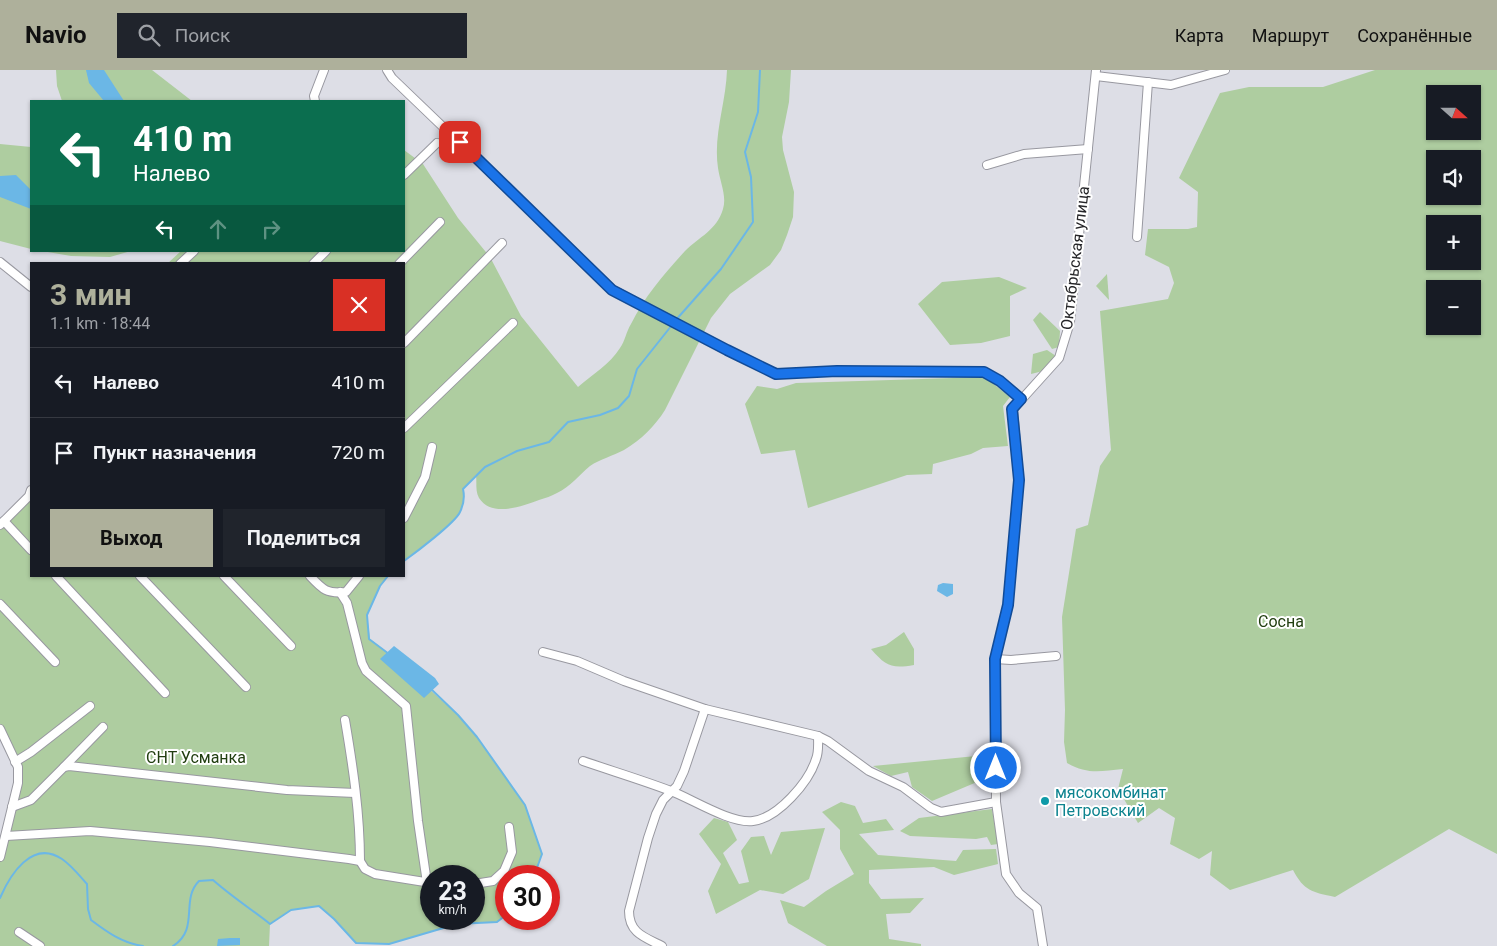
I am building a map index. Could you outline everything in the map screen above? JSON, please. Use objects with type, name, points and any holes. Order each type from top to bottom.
[{"type":"street","points":[[315,100],[314,96],[324,70]]},
{"type":"street","points":[[387,70],[392,78],[612,290],[661,317],[776,374],[837,371],[984,372],[1000,381],[1021,399]]},
{"type":"street","name":"Октябрьская улица","points":[[1044,946],[1037,908],[1018,893],[1006,874],[996,802],[995,659],[1008,605],[1019,480],[1012,409],[1059,358],[1070,322],[1096,73],[1171,85],[1226,70]]},
{"type":"street","points":[[1137,237],[1148,82]]},
{"type":"street","points":[[405,174],[437,142]]},
{"type":"street","points":[[988,165],[1024,154],[1088,149]]},
{"type":"street","points":[[401,262],[440,222]]},
{"type":"street","points":[[405,342],[502,243]]},
{"type":"street","points":[[182,262],[193,252]]},
{"type":"street","points":[[315,262],[325,252]]},
{"type":"street","points":[[0,262],[30,286]]},
{"type":"street","points":[[405,427],[513,323]]},
{"type":"street","points":[[405,516],[426,477],[432,447]]},
{"type":"street","points":[[30,493],[2,523],[30,549]]},
{"type":"street","points":[[57,577],[165,692]]},
{"type":"street","points":[[141,577],[246,687]]},
{"type":"street","points":[[225,577],[291,646]]},
{"type":"street","points":[[311,577],[322,589],[333,593],[346,592],[358,577]]},
{"type":"street","points":[[340,592],[347,603],[366,671],[406,706],[418,821],[426,865]]},
{"type":"street","points":[[0,604],[55,662]]},
{"type":"street","points":[[543,652],[577,661],[624,682],[705,709],[818,736],[828,741],[869,771],[904,787],[930,808],[941,812],[996,802]]},
{"type":"street","points":[[995,659],[1011,660],[1056,656]]},
{"type":"street","points":[[15,762],[32,752],[90,706]]},
{"type":"street","points":[[662,946],[635,931],[629,919],[629,911],[656,814],[663,800],[677,786],[684,771],[705,709]]},
{"type":"street","points":[[345,720],[360,836],[360,861],[365,869],[375,874],[420,882]]},
{"type":"street","points":[[12,807],[31,800],[103,728]]},
{"type":"street","points":[[0,729],[18,767],[18,783],[0,857]]},
{"type":"street","points":[[583,761],[671,791],[736,820],[753,821],[767,817],[794,796],[810,774],[817,757],[818,736]]},
{"type":"street","points":[[64,767],[120,771],[287,790],[355,793]]},
{"type":"street","points":[[485,882],[493,881],[504,871],[512,852],[509,827]]},
{"type":"street","points":[[6,836],[90,831],[210,842],[360,861]]},
{"type":"street","points":[[19,932],[40,946]]},
{"type":"green space","points":[[56,70],[152,70],[191,100],[62,100],[57,86]]},
{"type":"green space","points":[[727,70],[791,70],[789,102],[782,137],[783,150],[794,192],[793,217],[781,250],[770,265],[730,294],[711,318],[665,410],[657,422],[642,437],[624,450],[590,466],[562,490],[548,497],[508,509],[491,508],[479,498],[476,475],[463,489],[463,504],[457,517],[405,560],[405,262],[169,262],[180,252],[405,252],[405,151],[423,164],[458,218],[490,257],[521,316],[578,387],[616,354],[636,314],[655,286],[685,251],[712,228],[720,216],[724,199],[718,168],[717,143]]},
{"type":"green space","name":"Сосна","points":[[1375,70],[1497,70],[1497,854],[1449,829],[1335,897],[1310,890],[1301,882],[1293,870],[1230,890],[1210,875],[1212,851],[1199,859],[1170,844],[1175,818],[1159,808],[1138,823],[1118,789],[1123,769],[1088,771],[1075,767],[1067,763],[1064,742],[1065,710],[1062,617],[1076,529],[1088,525],[1100,466],[1111,450],[1100,311],[1168,299],[1174,283],[1169,267],[1145,255],[1148,229],[1188,229],[1197,227],[1198,192],[1179,178],[1220,93],[1249,87],[1323,87]]},
{"type":"green space","points":[[0,144],[30,147],[30,249],[0,241]]},
{"type":"green space","points":[[48,252],[128,252],[110,257],[71,256]]},
{"type":"green space","points":[[1107,274],[1109,300],[1096,286]]},
{"type":"green space","points":[[999,277],[1027,288],[1010,296],[1010,336],[981,343],[950,345],[918,304],[942,282]]},
{"type":"green space","points":[[1040,312],[1060,331],[1059,347],[1052,349],[1033,320]]},
{"type":"green space","points":[[1047,350],[1056,356],[1043,371],[1031,374],[1033,354]]},
{"type":"green space","points":[[985,377],[1010,397],[1003,406],[1008,446],[983,448],[971,454],[933,464],[932,474],[907,475],[808,508],[795,450],[761,454],[745,404],[757,386],[777,389],[796,383]]},
{"type":"green space","name":"СНТ Усманка","points":[[30,485],[30,577],[387,577],[380,586],[367,615],[370,639],[399,662],[458,715],[477,737],[525,805],[542,854],[538,865],[495,865],[495,922],[485,923],[485,865],[420,865],[420,930],[437,930],[389,944],[356,943],[334,919],[318,906],[291,910],[270,924],[269,946],[0,946],[0,844],[16,783],[16,767],[0,734],[0,520],[28,493]]},
{"type":"green space","points":[[904,632],[914,649],[914,665],[900,667],[889,665],[871,649],[886,645]]},
{"type":"green space","points":[[976,756],[977,782],[932,801],[912,787],[908,772],[891,776],[873,766]]},
{"type":"green space","points":[[841,802],[855,806],[863,823],[886,819],[894,830],[859,834],[878,855],[956,861],[963,850],[996,849],[998,864],[954,875],[934,867],[869,870],[869,883],[881,899],[924,898],[910,913],[886,914],[889,939],[921,944],[921,946],[827,946],[788,923],[780,900],[804,907],[854,874],[840,849],[840,830],[822,812]]},
{"type":"green space","points":[[992,809],[998,844],[991,845],[987,837],[976,839],[910,836],[900,831],[919,818]]},
{"type":"green space","points":[[714,818],[728,822],[737,840],[723,853],[739,884],[749,882],[741,851],[751,837],[764,836],[771,855],[781,832],[825,828],[809,879],[783,894],[760,890],[716,914],[708,891],[721,864],[699,834]]},
{"type":"water","points":[[86,70],[104,70],[123,100],[103,100],[89,83]]},
{"type":"water","points":[[16,175],[30,189],[30,209],[0,197],[0,176]]},
{"type":"water","points":[[943,583],[953,584],[953,594],[947,597],[937,591],[938,585]]},
{"type":"water","points":[[394,646],[435,678],[439,684],[424,698],[380,659]]},
{"type":"water","points":[[240,938],[240,945],[217,946],[218,939]]},
{"type":"waterway","points":[[675,321],[721,269],[753,222],[751,177],[745,152],[758,112],[760,70]]},
{"type":"waterway","points":[[405,560],[457,517],[463,504],[463,489],[485,467],[517,451],[549,442],[568,422],[600,415],[618,408],[629,396],[637,369],[672,325]]},
{"type":"waterway","points":[[387,577],[380,586],[367,615],[369,639],[389,654]]},
{"type":"waterway","points":[[431,689],[458,715],[477,737],[525,805],[542,854],[538,865]]},
{"type":"waterway","points":[[0,898],[10,879],[24,862],[32,856],[41,853],[51,854],[65,861],[87,884],[88,909],[91,920],[122,940],[143,946]]},
{"type":"waterway","points":[[173,946],[186,931],[191,897],[199,881],[213,880],[270,924],[291,910],[319,906],[356,943],[389,944],[457,924],[495,922]]},
{"type":"place","name":"мясокомбинат Петровский","points":[[1045,801]]},
{"type":"route","points":[[460,142],[612,290],[661,317],[683,326],[776,374],[837,371],[984,372],[1000,381],[1021,399],[1012,409],[1019,480],[1008,605],[995,659],[996,768]]}]
